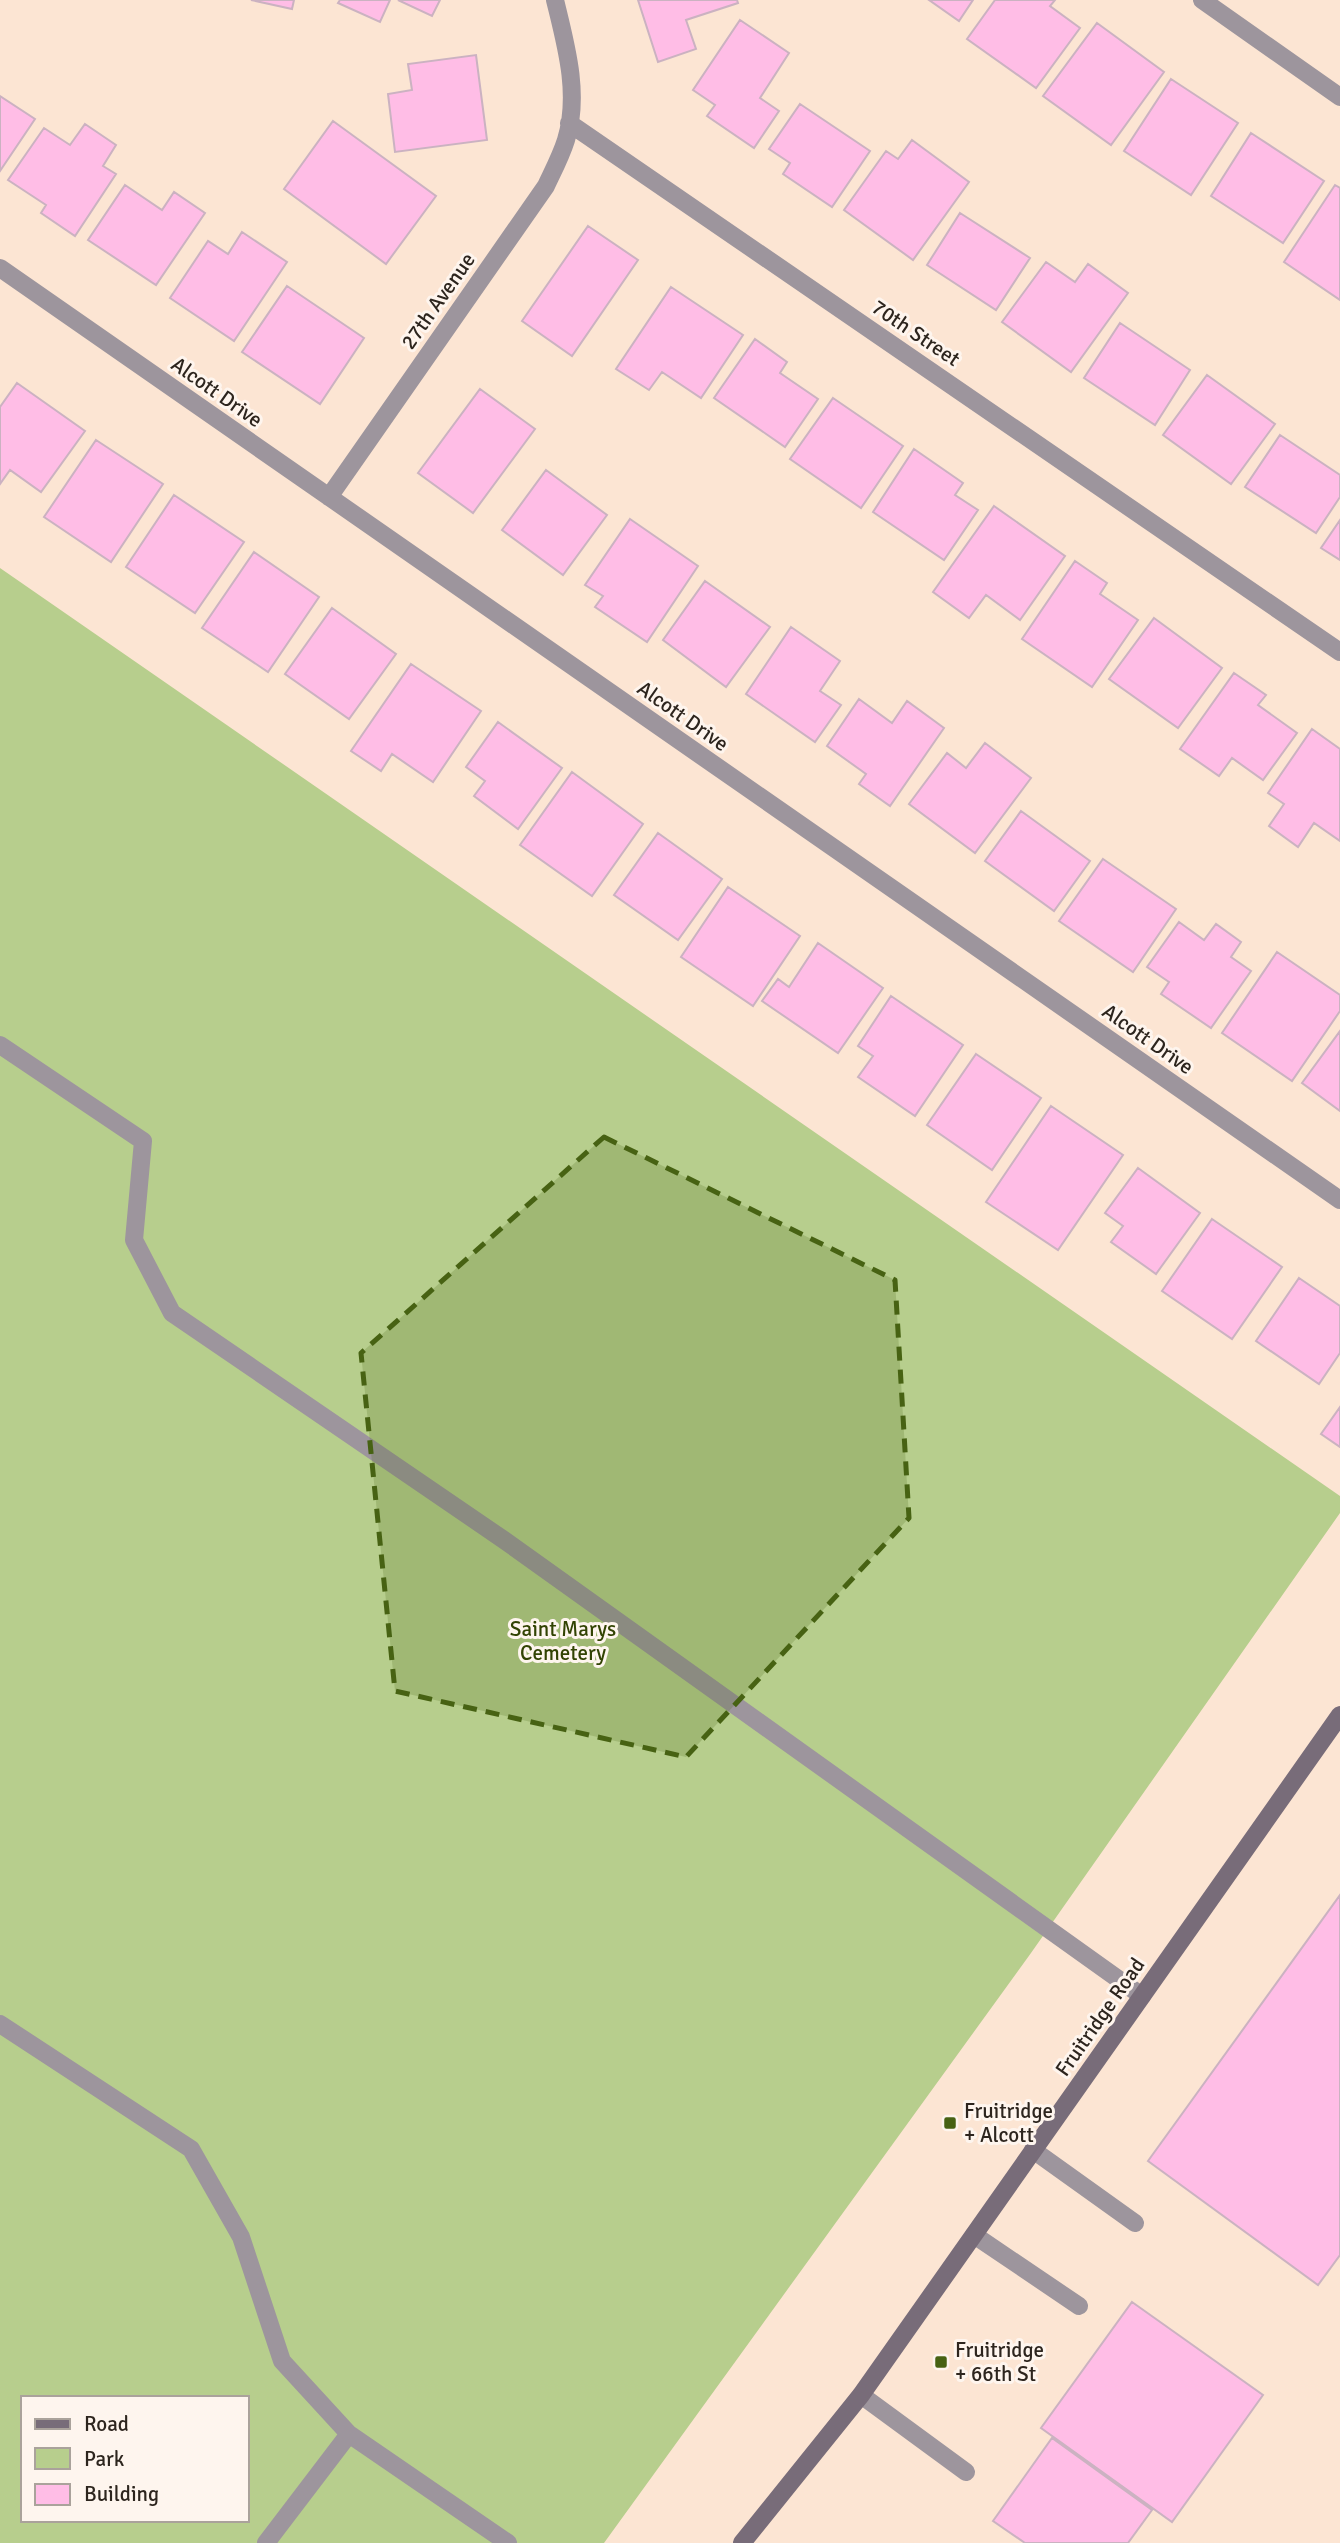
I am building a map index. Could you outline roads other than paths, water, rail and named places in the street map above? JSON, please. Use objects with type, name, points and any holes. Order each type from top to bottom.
[{"type":"main road","name":"Fruitridge Road","points":[[742,2543],[861,2395],[1340,1715]]},
{"type":"street","points":[[555,0],[570,60],[569,123]]},
{"type":"street","points":[[1202,0],[1340,97]]},
{"type":"street","name":"27th Avenue","points":[[329,497],[546,186],[566,140],[569,123]]},
{"type":"street","name":"70th Street","points":[[569,123],[1340,652]]},
{"type":"street","name":"Alcott Drive","points":[[0,268],[1340,1200]]},
{"type":"street","points":[[0,1045],[143,1141],[134,1240],[172,1313],[504,1540],[1142,1996]]},
{"type":"street","points":[[0,2024],[191,2149],[242,2237],[282,2361],[349,2434],[508,2543]]},
{"type":"street","points":[[1033,2150],[1136,2223]]},
{"type":"street","points":[[974,2235],[1079,2306]]},
{"type":"street","points":[[861,2395],[966,2472]]},
{"type":"street","points":[[266,2543],[349,2434]]},
{"type":"place","name":"Fruitridge + Alcott","points":[[950,2123]]},
{"type":"place","name":"Fruitridge + 66th St","points":[[941,2362]]},
{"type":"park label","name":"Saint Marys Cemetery","points":[[563,1641]]}]
